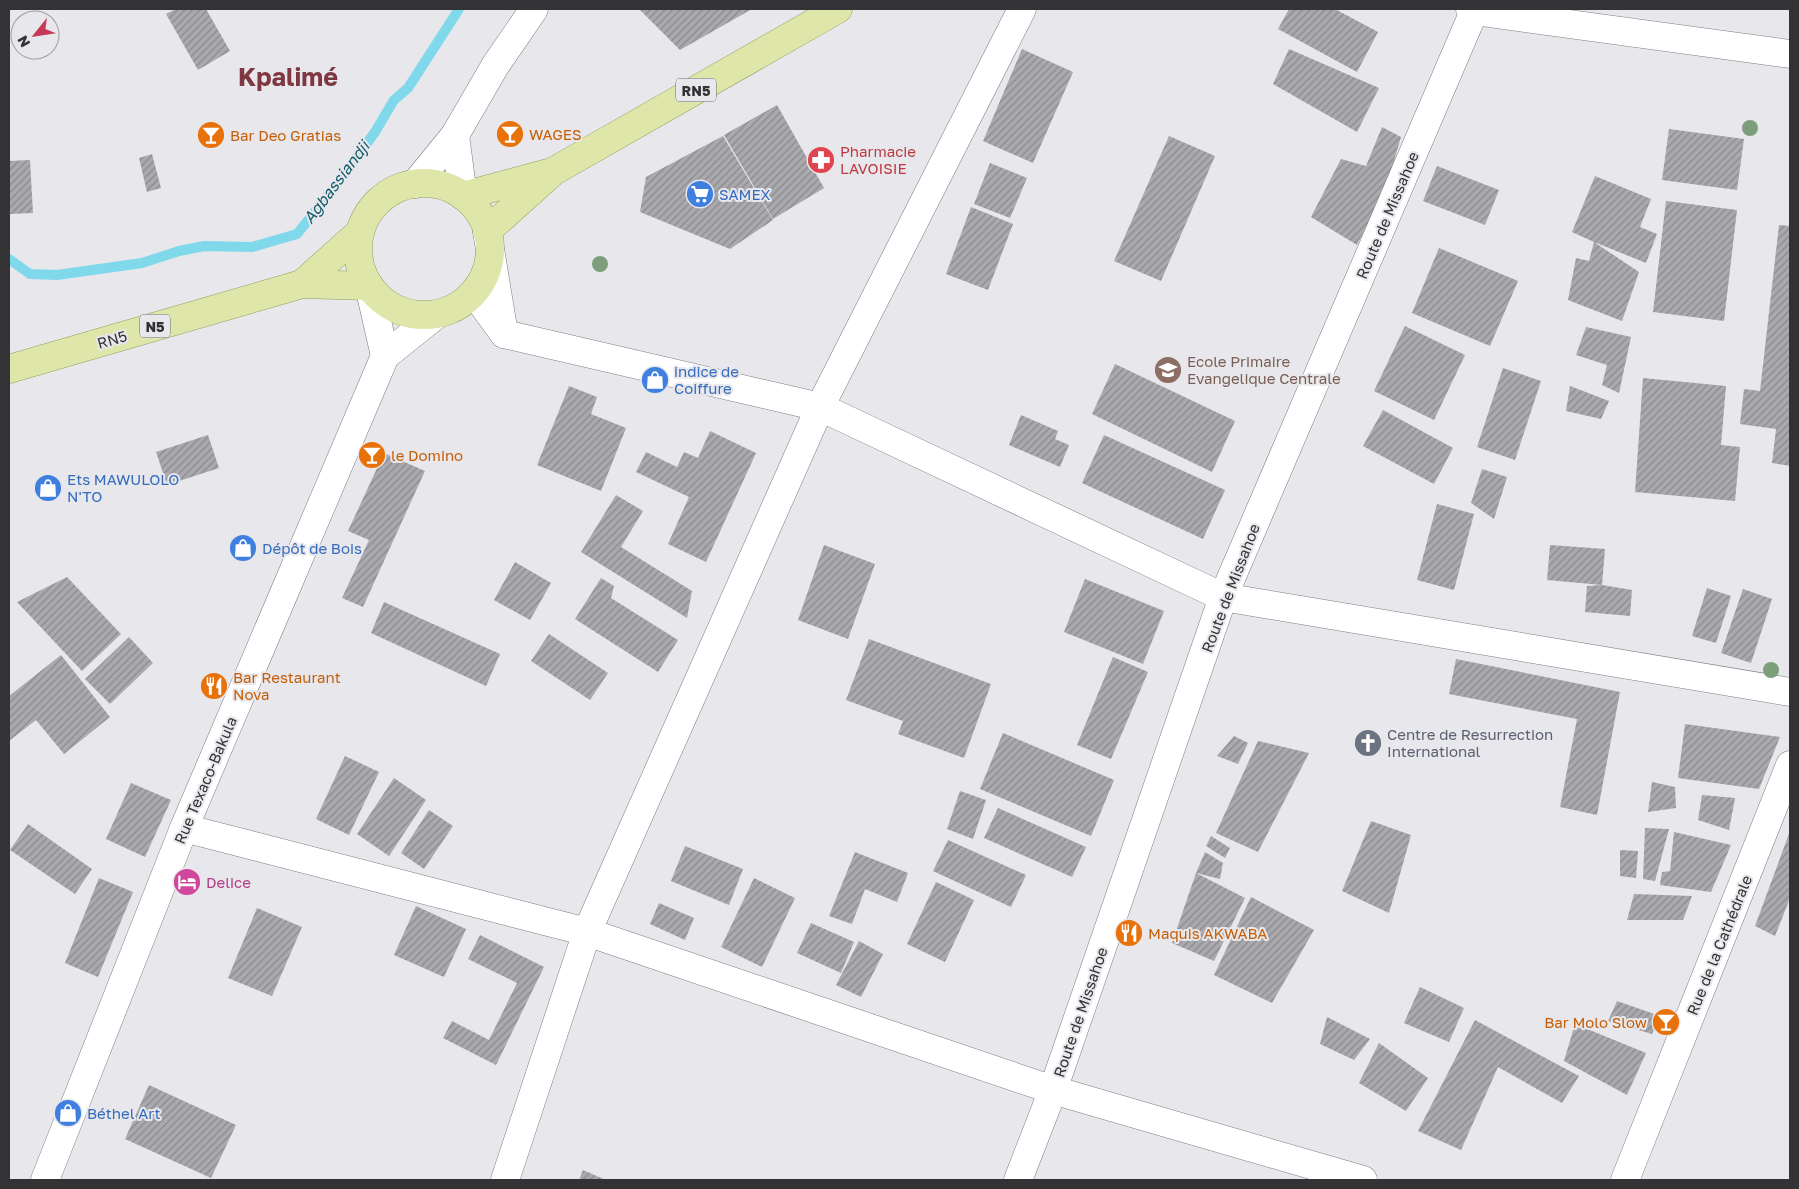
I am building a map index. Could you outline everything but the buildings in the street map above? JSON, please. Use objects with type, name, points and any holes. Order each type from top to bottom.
[{"type":"main road","name":"RN5","points":[[487,230],[554,171],[838,9]]},
{"type":"main road","name":"RN5","points":[[463,196],[554,171]]},
{"type":"main road","name":"RN5","points":[[426,183],[444,186],[463,196],[478,211],[487,230],[490,252],[486,274],[474,293],[457,307],[436,315],[414,315],[393,308],[375,295],[363,276],[358,254],[360,232],[367,215],[378,201],[392,191],[409,185],[426,183]]},
{"type":"main road","name":"RN5","points":[[302,284],[360,232]]},
{"type":"main road","name":"RN5","points":[[9,369],[302,284],[370,286]]},
{"type":"street","points":[[415,184],[455,135],[495,66],[534,9]]},
{"type":"street","points":[[505,1180],[587,932],[820,407],[1022,9]]},
{"type":"street","points":[[1473,10],[1790,54]]},
{"type":"street","name":"Route de Missahoe","points":[[1018,1180],[1053,1090],[1223,597],[1473,10]]},
{"type":"street","points":[[455,135],[463,196]]},
{"type":"street","points":[[487,230],[504,334]]},
{"type":"street","points":[[370,286],[385,356]]},
{"type":"street","points":[[474,293],[504,334],[820,407],[1223,597],[1790,692]]},
{"type":"street","name":"Rue Texaco-Bakula","points":[[45,1180],[184,828],[385,356],[436,315]]},
{"type":"street","name":"Rue de la Cathédrale","points":[[1625,1180],[1790,765]]},
{"type":"street","points":[[184,828],[587,932],[1053,1090],[1363,1180]]},
{"type":"waterway","name":"Agbassiandji","points":[[9,259],[30,274],[57,275],[142,263],[179,251],[204,246],[252,247],[297,234],[341,179],[375,132],[394,100],[408,88],[459,9]]},
{"type":"place","name":"WAGES","points":[[510,134]]},
{"type":"place","name":"Bar Deo Gratias","points":[[211,135]]},
{"type":"place","name":"Pharmacie LAVOISIE","points":[[821,160]]},
{"type":"place","name":"SAMEX","points":[[700,194]]},
{"type":"place","name":"Ecole Primaire Evangelique Centrale","points":[[1168,370]]},
{"type":"place","name":"indice de Coiffure","points":[[655,380]]},
{"type":"place","name":"le Domino","points":[[372,455]]},
{"type":"place","name":"Ets MAWULOLO N'TO","points":[[48,488]]},
{"type":"place","name":"Dépôt de Bois","points":[[243,548]]},
{"type":"place","name":"Bar Restaurant Nova","points":[[214,686]]},
{"type":"place","name":"Centre de Resurrection International","points":[[1368,743]]},
{"type":"place","name":"Delice","points":[[187,882]]},
{"type":"place","name":"Maquis AKWABA","points":[[1129,933]]},
{"type":"place","name":"Bar Molo Slow","points":[[1666,1022]]},
{"type":"place","name":"Béthel Art","points":[[68,1113]]},
{"type":"district","name":"Kpalimé","points":[[288,76]]}]
